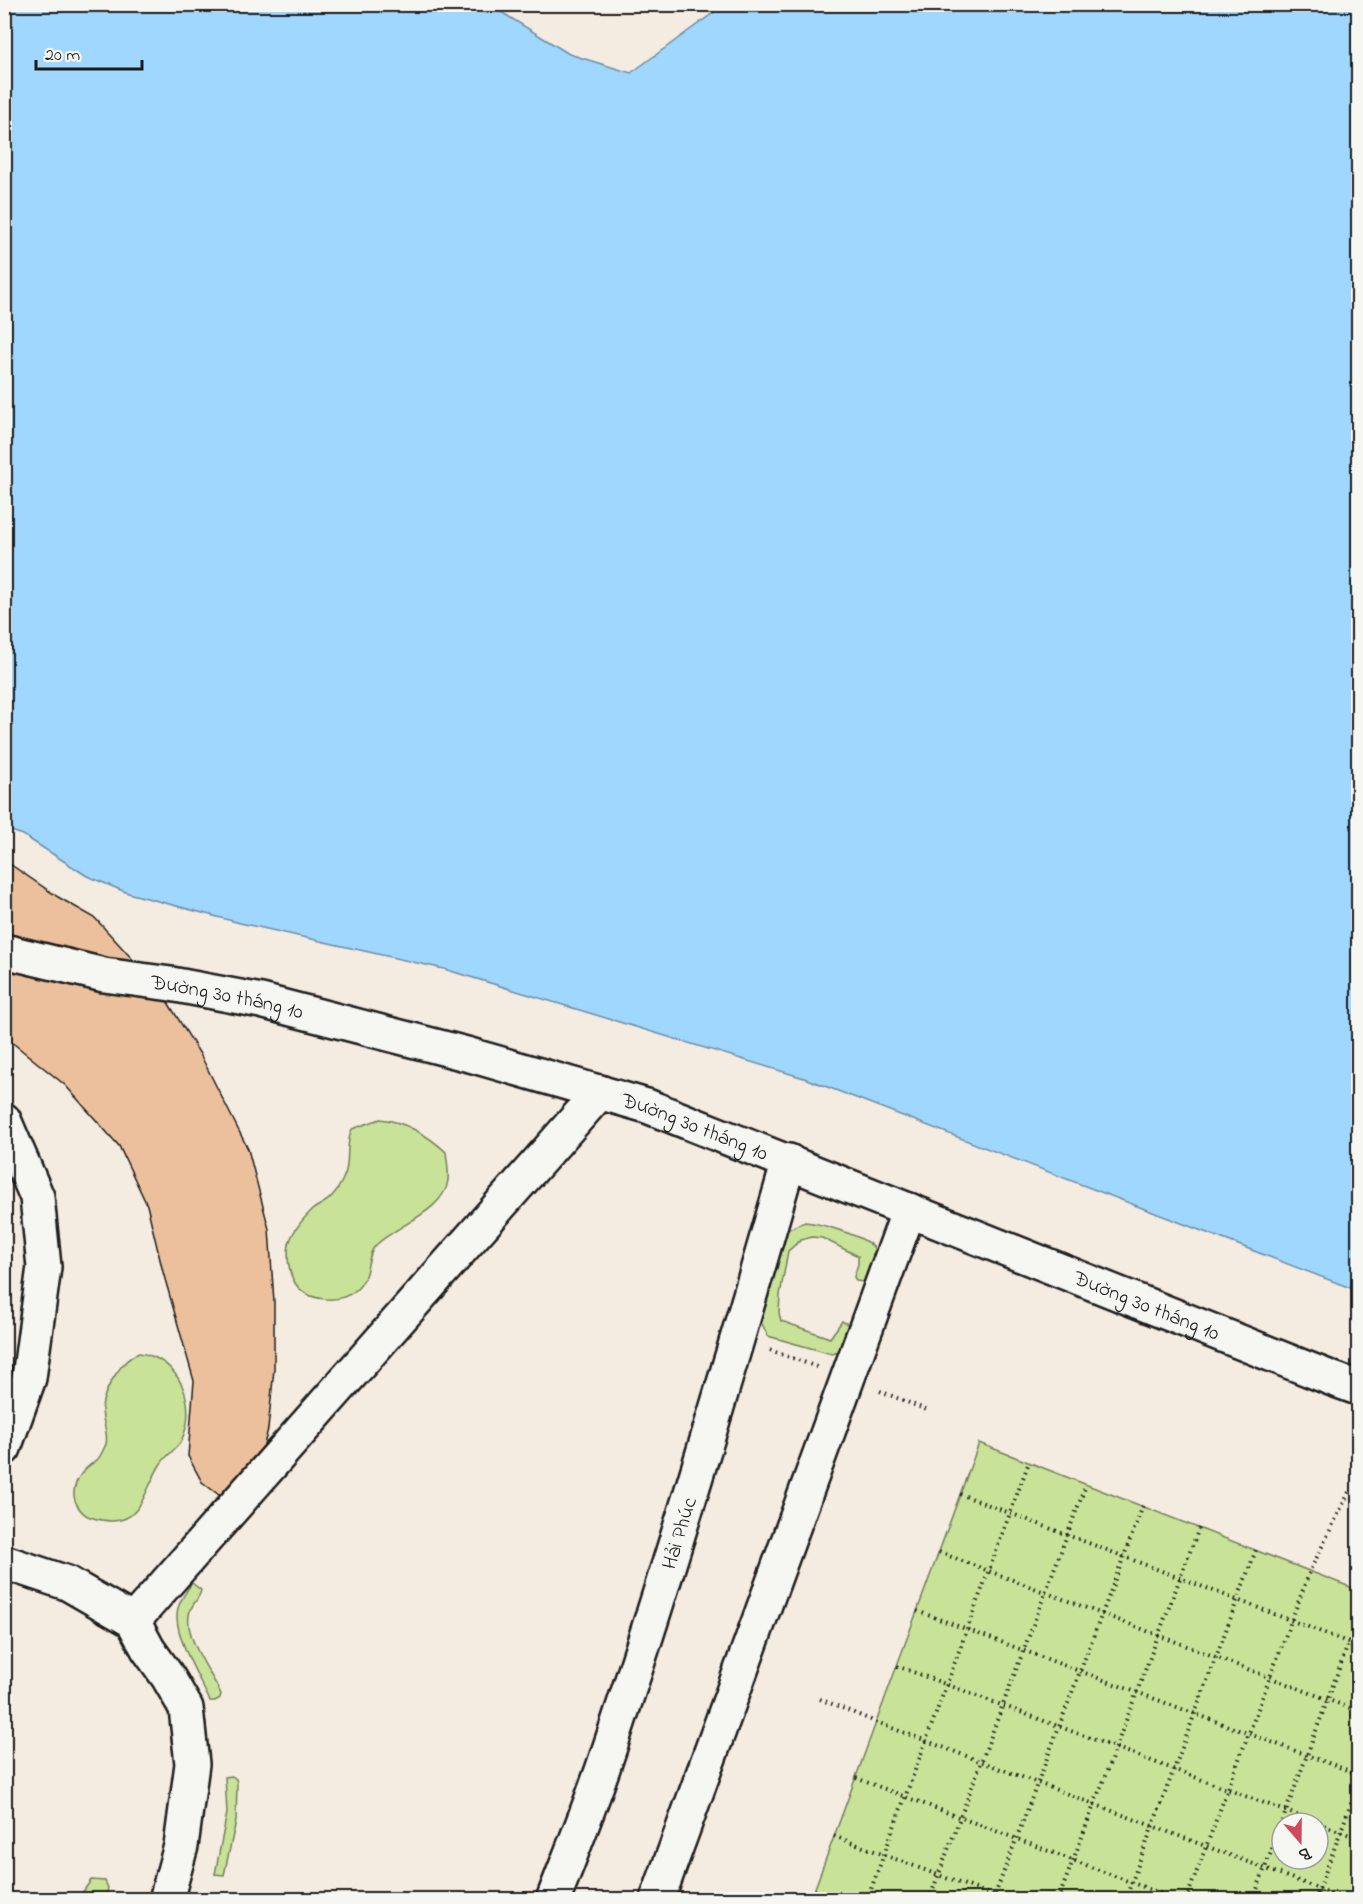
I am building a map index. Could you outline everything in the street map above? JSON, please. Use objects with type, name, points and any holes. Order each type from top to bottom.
[{"type":"street","name":"Đường 30 tháng 10","points":[[4,951],[104,975],[261,1000],[470,1055],[648,1106],[1359,1388]]},
{"type":"street","points":[[133,1621],[600,1092]]},
{"type":"street","points":[[4,1120],[37,1197],[44,1267],[29,1378],[4,1448]]},
{"type":"street","name":"Hải Phúc","points":[[553,1899],[612,1740],[738,1338],[789,1161]]},
{"type":"street","points":[[657,1899],[909,1209]]},
{"type":"street","points":[[4,1562],[67,1582],[133,1621],[186,1708],[192,1764],[181,1846],[166,1899]]},
{"type":"path","points":[[738,1338],[848,1378],[929,1411]]},
{"type":"path","points":[[867,1899],[1029,1462]]},
{"type":"path","points":[[929,1899],[1086,1485]]},
{"type":"path","points":[[1186,1899],[1310,1571],[1349,1492]]},
{"type":"path","points":[[960,1494],[1359,1646]]},
{"type":"path","points":[[994,1898],[1143,1506]]},
{"type":"path","points":[[1058,1899],[1199,1528]]},
{"type":"path","points":[[1125,1899],[1256,1550]]},
{"type":"path","points":[[939,1552],[1359,1711]]},
{"type":"path","points":[[917,1611],[1359,1774]]},
{"type":"path","points":[[897,1666],[1287,1811],[1359,1618]]},
{"type":"path","points":[[820,1699],[925,1741],[1349,1899]]},
{"type":"path","points":[[856,1778],[1178,1899]]},
{"type":"path","points":[[1315,1899],[1359,1785]]},
{"type":"path","points":[[1330,1827],[1359,1838]]},
{"type":"path","points":[[834,1836],[994,1898],[1005,1899]]},
{"type":"path","points":[[1253,1899],[1270,1855]]},
{"type":"path","points":[[814,1890],[840,1899]]},
{"type":"green space","points":[[380,1119],[416,1130],[446,1152],[448,1180],[445,1191],[429,1209],[376,1245],[370,1255],[364,1279],[356,1290],[333,1299],[307,1294],[295,1283],[289,1269],[288,1249],[291,1239],[305,1217],[329,1199],[341,1183],[345,1174],[352,1129]]},
{"type":"green space","points":[[805,1222],[832,1228],[864,1240],[871,1245],[876,1254],[872,1283],[856,1281],[854,1277],[858,1256],[822,1238],[812,1237],[801,1240],[788,1251],[780,1295],[781,1321],[830,1338],[842,1321],[853,1327],[843,1347],[832,1354],[768,1336],[760,1320],[772,1261],[780,1240],[789,1229]]},
{"type":"green space","points":[[139,1353],[165,1364],[175,1374],[186,1399],[188,1413],[186,1427],[181,1441],[162,1462],[137,1509],[120,1520],[107,1521],[90,1517],[77,1505],[74,1489],[79,1478],[98,1458],[106,1444],[102,1407],[110,1384],[126,1361]]},
{"type":"green space","points":[[979,1443],[1358,1590],[1358,1899],[811,1899]]},
{"type":"green space","points":[[192,1583],[201,1590],[190,1611],[189,1624],[195,1645],[221,1694],[220,1698],[215,1701],[210,1701],[195,1671],[178,1626],[178,1608]]},
{"type":"green space","points":[[232,1776],[236,1779],[237,1784],[236,1821],[224,1875],[215,1874],[227,1813],[225,1777]]},
{"type":"green space","points":[[91,1880],[105,1881],[108,1888],[105,1899],[78,1899]]},
{"type":"water","points":[[4,5],[490,5],[569,54],[631,73],[724,5],[1358,5],[1358,1291],[804,1078],[444,969],[240,923],[128,893],[87,876],[23,835],[5,829]]},
{"type":"building","points":[[4,860],[58,897],[95,918],[145,973],[164,996],[200,1054],[248,1149],[269,1229],[274,1302],[274,1369],[268,1429],[255,1479],[237,1491],[219,1495],[202,1482],[188,1456],[194,1381],[163,1272],[147,1205],[119,1146],[65,1085],[4,1036]]}]
